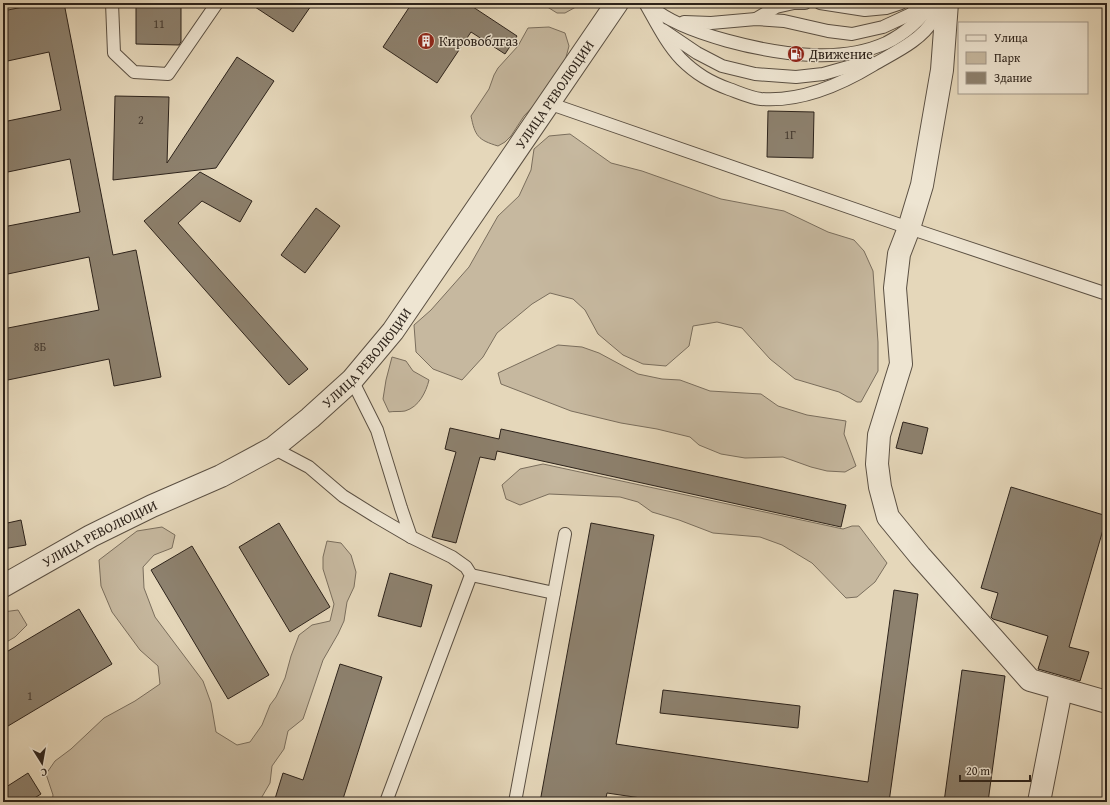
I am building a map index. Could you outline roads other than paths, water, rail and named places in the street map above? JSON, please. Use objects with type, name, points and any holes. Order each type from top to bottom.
[{"type":"street","name":"УЛИЦА РЕВОЛЮЦИИ","points":[[3,586],[91,536],[152,506],[221,476],[273,448],[310,418],[352,380],[393,331],[617,3]]},
{"type":"street","points":[[947,3],[941,78],[922,185],[909,228],[899,254],[895,288],[901,364],[880,435],[877,464],[880,487],[888,517],[920,556],[1030,680],[1107,702]]},
{"type":"street","points":[[1039,802],[1061,690]]},
{"type":"lane","points":[[112,3],[114,54],[134,72],[168,74],[217,3]]},
{"type":"lane","points":[[646,3],[658,14],[669,20],[706,35],[740,44],[796,54],[812,55],[831,55],[861,51],[886,43],[905,32],[928,10],[932,3]]},
{"type":"lane","points":[[646,3],[672,48],[700,76],[719,86],[742,94],[761,98],[784,98],[809,94],[840,83],[892,54],[919,36],[933,20],[939,3]]},
{"type":"lane","points":[[756,19],[776,7],[805,3]]},
{"type":"lane","points":[[820,3],[865,10],[886,8],[901,3]]},
{"type":"lane","points":[[669,20],[693,23],[756,19],[784,21],[828,31],[852,34],[883,27],[911,14],[923,3]]},
{"type":"lane","points":[[659,27],[696,53],[722,66],[755,74],[796,77],[823,74],[852,67],[892,54]]},
{"type":"lane","points":[[548,103],[909,228],[1107,294]]},
{"type":"lane","points":[[352,380],[377,430],[411,537]]},
{"type":"lane","points":[[273,448],[309,467],[343,496],[411,537],[452,557],[466,567],[471,575],[554,593]]},
{"type":"lane","points":[[515,802],[565,534]]},
{"type":"lane","points":[[386,802],[471,575]]},
{"type":"place","name":"Кировоблгаз","points":[[426,41]]},
{"type":"place","name":"Движение","points":[[796,54]]}]
